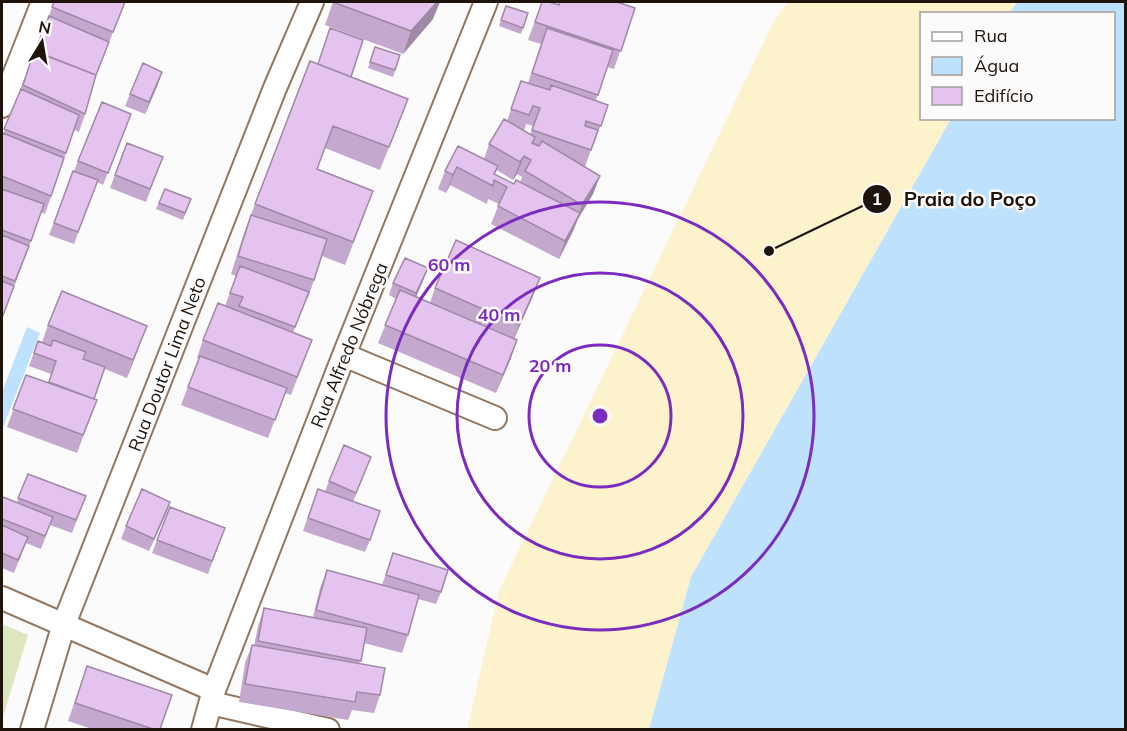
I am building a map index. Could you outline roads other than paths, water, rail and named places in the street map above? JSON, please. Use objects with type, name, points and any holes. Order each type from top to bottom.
[{"type":"street","points":[[2,106],[43,2]]},
{"type":"street","name":"Rua Doutor Lima Neto","points":[[32,729],[64,624],[262,121],[312,2]]},
{"type":"street","name":"Rua Alfredo Nóbrega","points":[[203,729],[212,696],[344,355],[486,2]]},
{"type":"street","points":[[344,355],[495,418]]},
{"type":"street","points":[[2,598],[64,624],[212,696],[328,729]]},
{"type":"water","points":[[1017,2],[1125,2],[1125,729],[649,729],[691,577],[950,120],[1115,120],[1115,12],[1011,12]]},
{"type":"water","points":[[27,327],[40,333],[2,430],[2,392]]},
{"type":"place","name":"Praia do Poço","points":[[769,251]]}]
